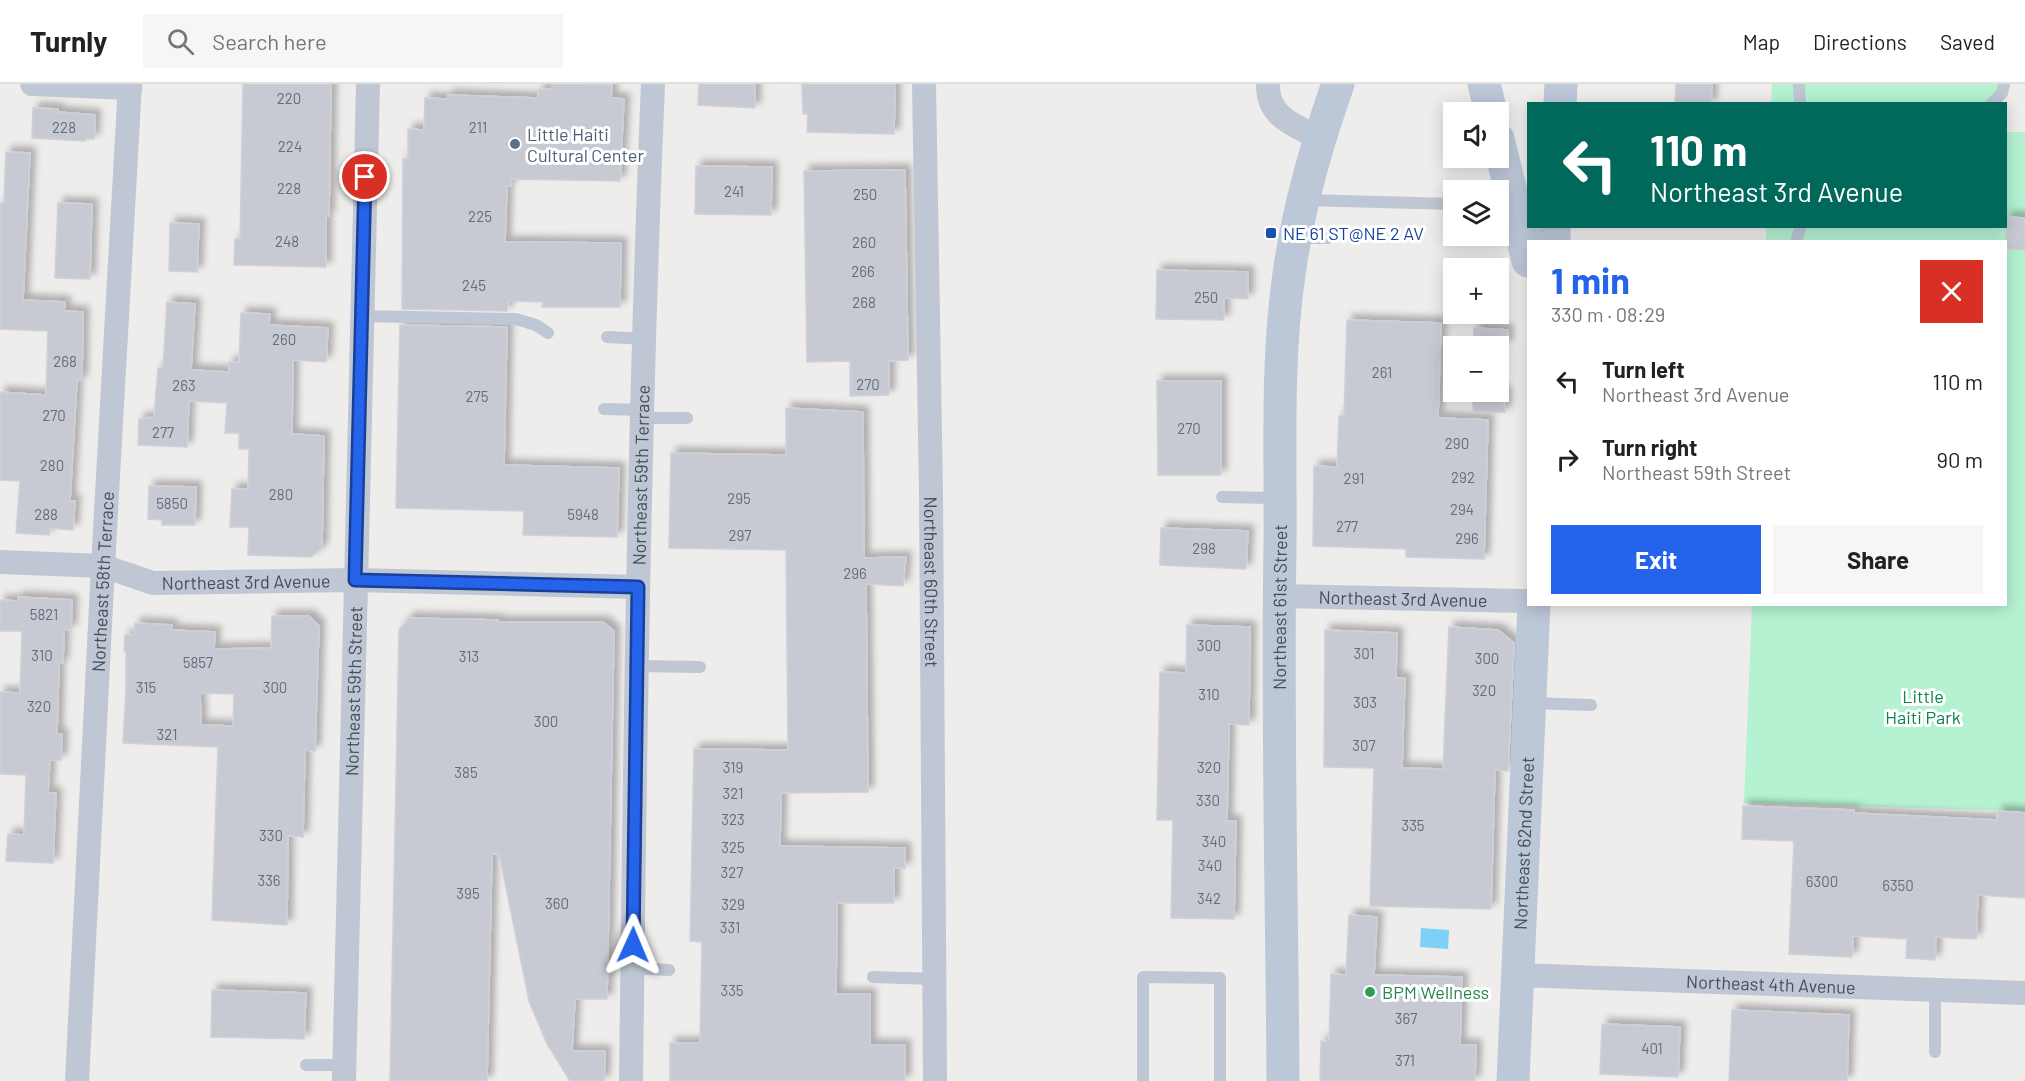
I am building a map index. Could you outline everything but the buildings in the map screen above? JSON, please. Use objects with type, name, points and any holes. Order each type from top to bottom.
[{"type":"main road","name":"Northeast 61st Street","points":[[1283,1081],[1279,596],[1280,498],[1285,445],[1282,348],[1289,274],[1303,200],[1319,138],[1338,84]]},
{"type":"main road","points":[[1484,84],[1488,102]]},
{"type":"main road","points":[[1560,102],[1561,84]]},
{"type":"main road","points":[[1509,209],[1527,258]]},
{"type":"main road","name":"Northeast 62nd Street","points":[[1513,1081],[1534,606]]},
{"type":"street","points":[[32,84],[130,86]]},
{"type":"street","name":"Northeast 59th Street","points":[[345,1073],[368,84]]},
{"type":"street","name":"Northeast 59th Terrace","points":[[631,1081],[638,587],[653,84]]},
{"type":"street","name":"Northeast 60th Street","points":[[924,84],[931,504],[935,1081]]},
{"type":"street","points":[[1268,84],[1268,95],[1275,112],[1319,138]]},
{"type":"street","name":"Northeast 58th Terrace","points":[[77,1081],[130,86]]},
{"type":"street","name":"Northeast 3rd Avenue","points":[[0,562],[103,566],[153,583],[355,580],[638,587]]},
{"type":"street","name":"Northeast 3rd Avenue","points":[[1279,596],[1527,601]]},
{"type":"street","name":"Northeast 4th Avenue","points":[[1517,975],[2025,993]]},
{"type":"lane","points":[[1799,84],[1800,102]]},
{"type":"lane","points":[[1993,102],[2002,93],[2004,84]]},
{"type":"lane","points":[[1303,200],[1443,204]]},
{"type":"lane","points":[[1296,238],[1328,238]]},
{"type":"lane","points":[[361,316],[516,319],[536,325],[548,333]]},
{"type":"lane","points":[[607,337],[644,339]]},
{"type":"lane","points":[[604,409],[687,418]]},
{"type":"lane","points":[[1222,497],[1280,498]]},
{"type":"lane","points":[[637,666],[700,667]]},
{"type":"lane","points":[[1529,703],[1592,705]]},
{"type":"lane","points":[[632,968],[669,970]]},
{"type":"lane","points":[[873,977],[935,979]]},
{"type":"lane","points":[[1143,1081],[1143,977],[1220,978],[1220,1081]]},
{"type":"lane","points":[[1935,990],[1935,1052]]},
{"type":"lane","points":[[306,1065],[345,1073]]},
{"type":"green space","points":[[1772,84],[1997,84],[1997,102],[1771,102]]},
{"type":"green space","name":"Little Haiti Park","points":[[2007,132],[2025,132],[2025,811],[1744,803],[1752,606],[2007,606],[2007,240],[1766,240],[1766,228],[2007,228]]},
{"type":"water","points":[[1421,928],[1449,930],[1448,949],[1420,947]]},
{"type":"place","name":"Little Haiti Cultural Center","points":[[515,144]]},
{"type":"place","name":"NE 61 ST@NE 2 AV","points":[[1271,233]]},
{"type":"place","name":"BPM Wellness","points":[[1370,992]]},
{"type":"route","points":[[365,177],[355,580],[638,587],[633,945]]}]
